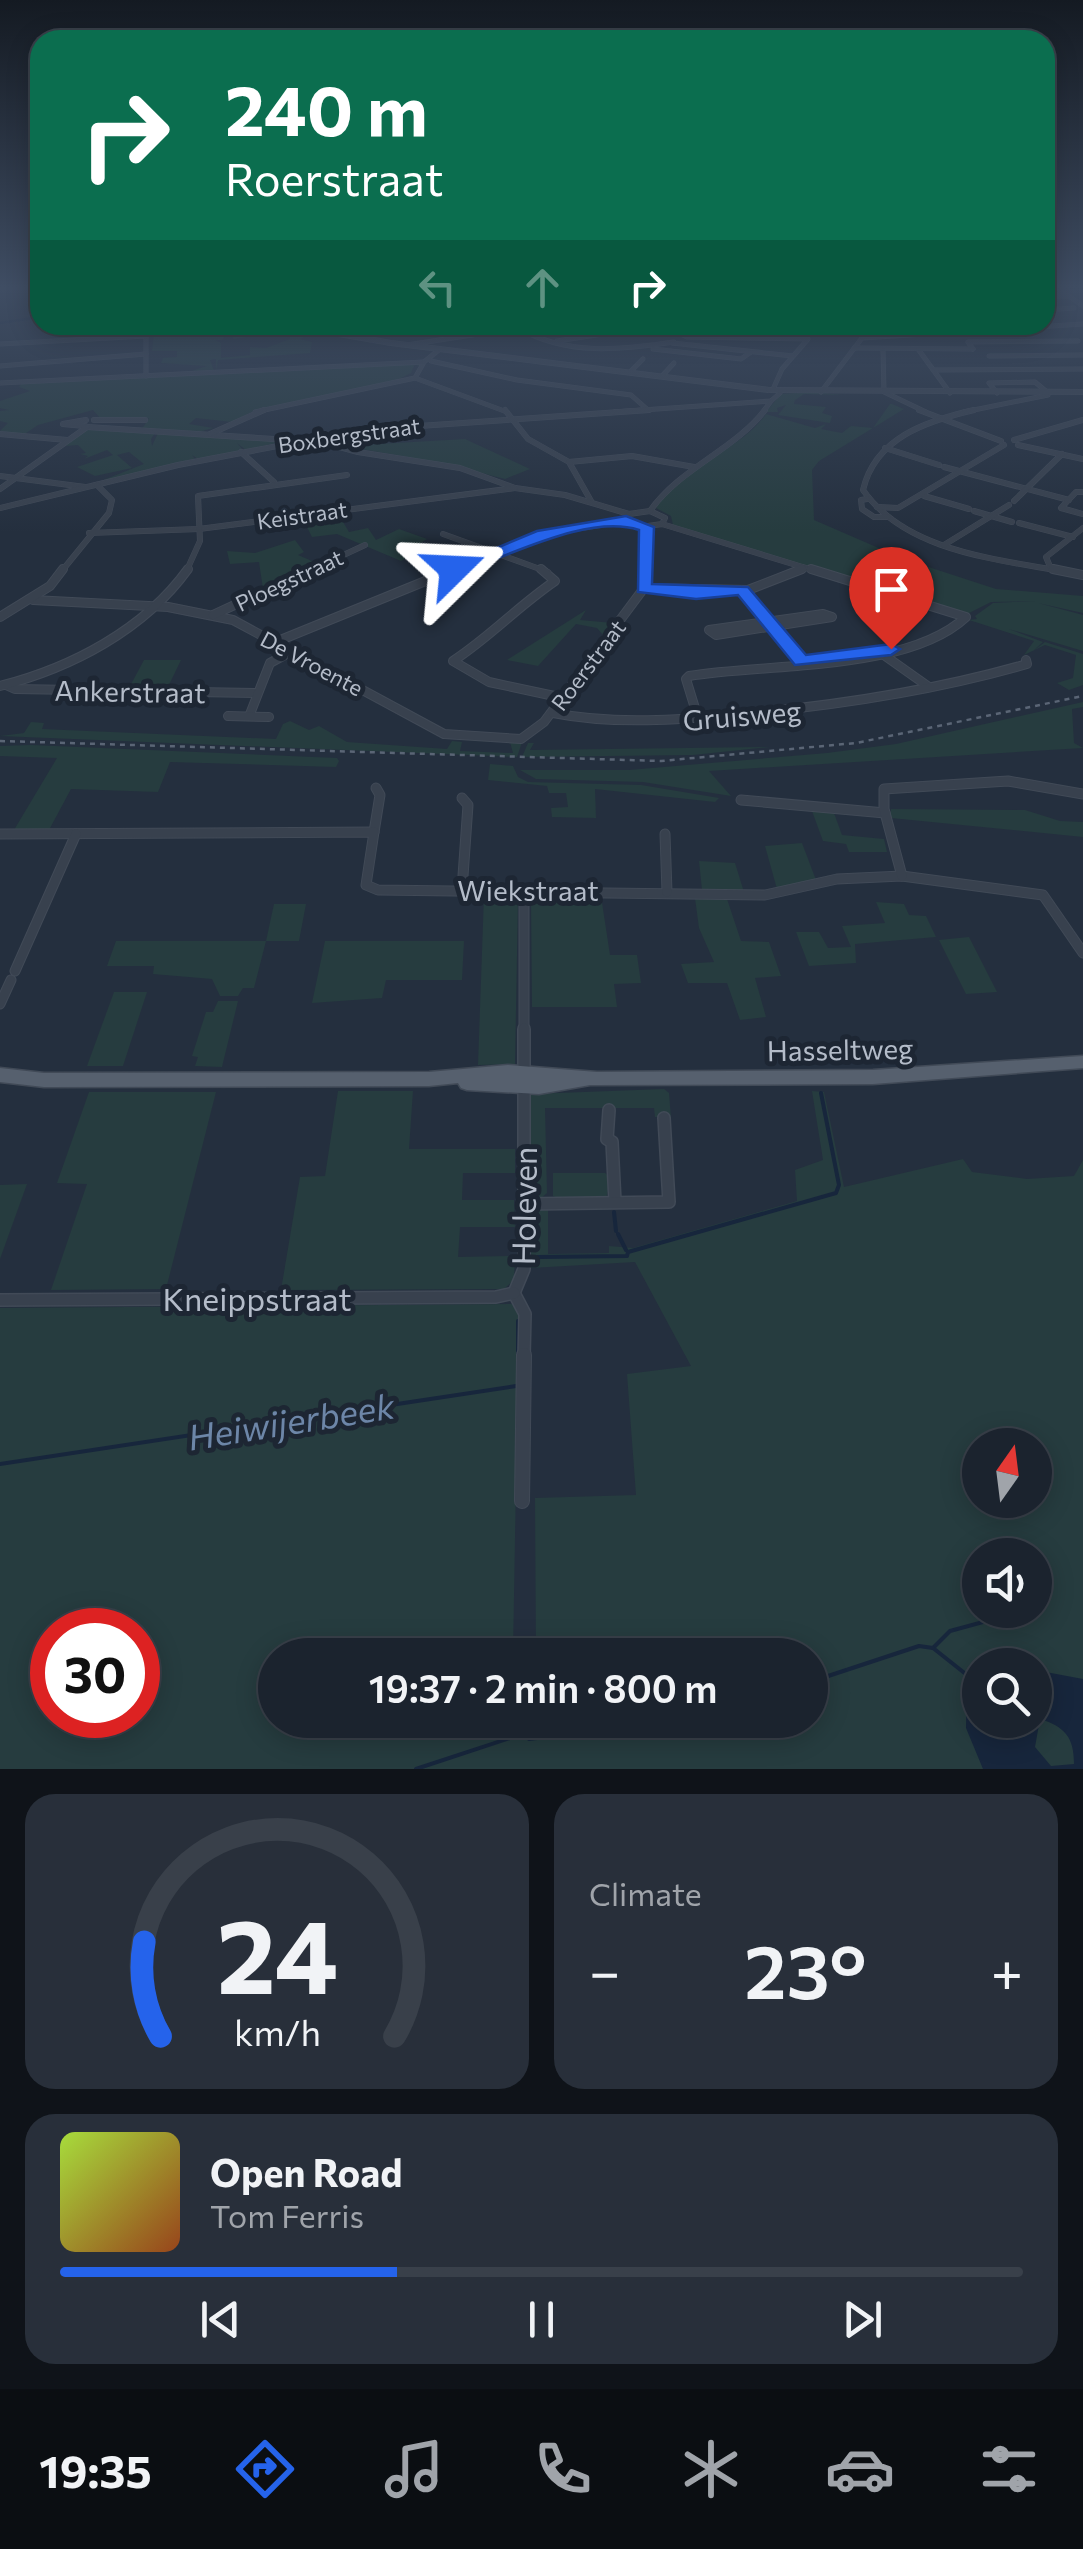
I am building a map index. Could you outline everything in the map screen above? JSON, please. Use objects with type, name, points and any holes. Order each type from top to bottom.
[{"type":"main road","name":"Hasseltweg","points":[[0,1076],[44,1080],[911,1076],[1083,1062]]},
{"type":"main road","name":"Hasseltweg","points":[[0,1085],[44,1080]]},
{"type":"street","points":[[146,368],[146,376]]},
{"type":"street","points":[[0,383],[284,368]]},
{"type":"street","points":[[415,378],[420,368]]},
{"type":"street","points":[[461,368],[516,380],[630,394],[648,410]]},
{"type":"street","points":[[592,368],[817,392],[1083,392]]},
{"type":"street","points":[[630,372],[634,368]]},
{"type":"street","points":[[662,376],[670,368]]},
{"type":"street","points":[[650,511],[662,494],[752,426],[787,368]]},
{"type":"street","points":[[817,392],[838,368]]},
{"type":"street","points":[[884,368],[886,394]]},
{"type":"street","points":[[931,368],[950,393]]},
{"type":"street","points":[[933,370],[1083,369]]},
{"type":"street","points":[[210,434],[258,411],[415,378],[441,390],[495,404],[528,439],[570,462],[592,501]]},
{"type":"street","points":[[997,393],[989,383],[1035,382],[1047,394]]},
{"type":"street","points":[[886,394],[903,406],[1003,443],[1016,442],[1083,458]]},
{"type":"street","points":[[1047,394],[943,419],[885,448],[865,473],[867,498],[888,517],[944,546],[1083,575]]},
{"type":"street","name":"Boxbergstraat","points":[[0,508],[292,440],[392,426],[767,401]]},
{"type":"street","points":[[102,427],[112,419]]},
{"type":"street","points":[[70,424],[145,420]]},
{"type":"street","points":[[1016,442],[1047,427],[1083,420]]},
{"type":"street","points":[[88,423],[292,440]]},
{"type":"street","points":[[0,489],[88,423]]},
{"type":"street","points":[[0,434],[67,440]]},
{"type":"street","points":[[310,439],[358,452],[472,471],[514,488],[592,501],[647,527],[662,524],[966,618]]},
{"type":"street","points":[[874,508],[897,508],[923,496],[1003,443]]},
{"type":"street","points":[[885,448],[1068,500]]},
{"type":"street","points":[[242,452],[274,482]]},
{"type":"street","points":[[944,546],[994,517],[1029,490],[1062,454]]},
{"type":"street","points":[[570,462],[632,456],[694,468]]},
{"type":"street","points":[[3,685],[99,646],[156,606],[197,552],[198,496],[274,482],[347,475]]},
{"type":"street","points":[[0,476],[85,487]]},
{"type":"street","points":[[0,617],[50,586],[112,504],[98,485]]},
{"type":"street","name":"Keistraat","points":[[89,534],[199,529],[514,488]]},
{"type":"street","points":[[1083,492],[1068,500],[1062,509],[1083,514]]},
{"type":"street","points":[[923,496],[1074,538]]},
{"type":"street","points":[[867,498],[862,500],[862,508],[874,517],[888,517]]},
{"type":"street","points":[[278,642],[559,530],[650,511],[664,516],[662,524]]},
{"type":"street","name":"Roerstraat","points":[[526,739],[553,714],[559,696],[644,588],[647,527]]},
{"type":"street","points":[[1051,569],[1046,557],[1083,528]]},
{"type":"street","points":[[443,534],[548,572],[555,581],[503,617],[498,631],[456,655],[453,661],[490,682],[559,696]]},
{"type":"street","name":"Ploegstraat","points":[[213,615],[365,545]]},
{"type":"street","points":[[644,588],[696,594],[742,590],[784,582],[805,568]]},
{"type":"street","points":[[742,590],[801,661]]},
{"type":"street","name":"De Vroente","points":[[33,600],[156,606],[213,615],[278,642],[444,734],[526,739]]},
{"type":"street","points":[[772,625],[709,630],[716,634],[772,625],[823,614],[832,618],[772,625]]},
{"type":"street","points":[[698,718],[686,679],[689,676],[881,652],[945,637],[966,618]]},
{"type":"street","points":[[250,714],[255,693],[270,663],[290,652]]},
{"type":"street","points":[[881,652],[928,687]]},
{"type":"street","name":"Gruisweg","points":[[553,714],[601,723],[826,708],[974,680],[1027,664],[1026,660]]},
{"type":"street","name":"Ankerstraat","points":[[3,685],[15,689],[255,693]]},
{"type":"street","name":"Ankerstraat","points":[[228,716],[269,717]]},
{"type":"street","points":[[902,876],[881,794],[892,787],[1008,781],[1083,794]]},
{"type":"street","points":[[0,834],[374,832],[380,795],[376,788]]},
{"type":"street","points":[[462,798],[468,806],[462,890]]},
{"type":"street","points":[[740,800],[885,812]]},
{"type":"street","name":"Wiekstraat","points":[[374,832],[366,885],[378,890],[764,895],[837,879],[902,876],[1043,895],[1083,953]]},
{"type":"street","points":[[0,1004],[76,834]]},
{"type":"street","points":[[665,834],[667,892]]},
{"type":"street","points":[[524,890],[524,1079]]},
{"type":"street","name":"Holeven","points":[[522,1501],[524,1314],[514,1293],[524,1268],[524,1079]]},
{"type":"street","points":[[609,1110],[606,1122],[607,1139],[612,1142],[614,1202]]},
{"type":"street","points":[[524,1204],[669,1202],[664,1118]]},
{"type":"street","name":"Kneippstraat","points":[[0,1300],[496,1297],[514,1293]]},
{"type":"green space","points":[[202,368],[214,371],[185,373]]},
{"type":"green space","points":[[293,368],[413,368],[411,373],[393,382],[258,409],[232,422],[196,418],[189,424],[213,428],[195,433],[142,429],[149,418],[100,418],[93,410],[38,425],[23,435],[0,431],[8,423],[0,421],[0,411],[9,410],[0,408],[0,401],[30,391],[19,387],[22,383]]},
{"type":"green space","points":[[812,392],[843,395],[804,394],[795,400],[794,404],[826,407],[822,413],[832,416],[830,423],[778,415],[786,405],[777,408],[778,412],[766,412],[781,394]]},
{"type":"green space","points":[[890,404],[904,409],[873,428]]},
{"type":"green space","points":[[766,414],[815,428],[826,424],[821,429],[842,433],[851,426],[873,428],[819,461],[812,470],[814,520],[904,559],[996,589],[1083,596],[1083,613],[1038,603],[1083,615],[1083,651],[1009,629],[1043,642],[1024,655],[1034,641],[969,620],[977,619],[975,616],[993,603],[1037,601],[991,602],[965,615],[673,525],[671,516],[656,508],[678,481],[741,439]]},
{"type":"green space","points":[[88,428],[155,433],[152,446],[158,433],[284,441],[246,450],[237,443],[243,450],[198,459],[192,455],[195,459],[101,481],[144,464],[129,452],[117,455],[132,468],[95,476],[77,467],[113,455],[107,450],[84,459],[88,456],[80,454],[86,453],[78,445],[65,446]]},
{"type":"green space","points":[[465,439],[530,469],[505,479],[442,463],[344,446]]},
{"type":"green space","points":[[337,512],[349,532],[368,528],[376,540],[399,529],[427,539],[417,545],[424,548],[401,561],[337,534],[312,537],[302,517]]},
{"type":"green space","points":[[295,540],[304,552],[298,555],[319,564],[263,589],[259,562],[230,564],[227,551],[255,553]]},
{"type":"green space","points":[[586,610],[580,620],[613,623],[603,635],[597,628],[576,624],[538,666],[507,660]]},
{"type":"green space","points":[[1045,642],[1083,654],[1083,685],[1069,690],[1057,683],[1073,678],[1076,655],[1045,645],[1034,650]]},
{"type":"green space","points":[[144,660],[181,660],[167,689],[129,688]]},
{"type":"green space","points":[[1083,702],[1083,707],[1072,709],[1074,743],[1083,748],[709,771],[731,796],[643,782],[536,779],[520,770],[629,770],[827,753],[896,744]]},
{"type":"green space","points":[[290,721],[309,730],[319,726],[347,742],[447,749],[452,741],[462,742],[460,751],[513,753],[510,742],[522,742],[517,757],[0,736],[24,733],[31,722],[44,723],[42,729],[276,739],[283,724]]},
{"type":"green space","points":[[528,743],[534,743],[530,750],[770,747],[693,755],[522,757]]},
{"type":"green space","points":[[0,746],[339,761],[336,767],[170,762],[158,792],[71,789],[49,830],[14,830],[57,758],[0,756]]},
{"type":"green space","points":[[490,764],[513,766],[518,777],[528,782],[641,785],[719,798],[715,802],[595,789],[596,818],[552,817],[551,808],[568,807],[566,793],[549,793],[547,786],[488,780]]},
{"type":"green space","points":[[891,809],[1025,810],[1060,821],[1083,822],[1083,837],[891,818]]},
{"type":"green space","points":[[812,811],[834,813],[842,835],[884,839],[887,852],[849,852],[846,844],[823,841]]},
{"type":"green space","points":[[802,843],[816,880],[777,889],[765,846]]},
{"type":"green space","points":[[699,861],[735,863],[744,892],[702,890]]},
{"type":"green space","points":[[506,894],[518,900],[515,1064],[478,1065],[484,895]]},
{"type":"green space","points":[[539,895],[601,896],[610,955],[637,955],[641,983],[614,984],[617,1007],[532,1007],[531,903]]},
{"type":"green space","points":[[695,898],[727,899],[741,941],[769,942],[781,976],[755,978],[766,1017],[740,1020],[727,983],[688,983],[681,964],[714,962],[699,928]]},
{"type":"green space","points":[[876,902],[904,904],[909,915],[926,916],[936,937],[855,944],[856,963],[809,966],[796,932],[819,932],[828,948],[851,947],[842,926],[885,923]]},
{"type":"green space","points":[[274,904],[306,904],[299,941],[266,941]]},
{"type":"green space","points":[[969,937],[997,992],[966,994],[939,940]]},
{"type":"green space","points":[[116,941],[266,941],[254,988],[243,988],[238,996],[220,996],[212,979],[153,974],[154,966],[107,966]]},
{"type":"green space","points":[[325,941],[464,941],[462,980],[386,980],[382,998],[312,1003]]},
{"type":"green space","points":[[114,992],[147,992],[123,1066],[87,1066]]},
{"type":"green space","points":[[218,1001],[238,1001],[222,1067],[195,1066],[198,1057],[192,1056],[206,1012],[213,1012]]},
{"type":"green space","points":[[664,1089],[669,1093],[671,1118],[655,1117],[654,1108],[545,1108],[547,1193],[540,1199],[531,1195],[531,1094]]},
{"type":"green space","points":[[338,1091],[413,1091],[409,1149],[515,1149],[515,1173],[463,1173],[462,1200],[514,1200],[515,1227],[460,1227],[458,1257],[515,1256],[514,1280],[504,1289],[281,1290],[300,1177],[325,1176]]},
{"type":"green space","points":[[812,1091],[824,1092],[844,1187],[963,1159],[972,1172],[1027,1179],[1074,1176],[1083,1160],[1083,1769],[0,1769],[0,1308],[519,1304],[513,1638],[258,1638],[258,1738],[828,1738],[828,1638],[536,1638],[535,1498],[636,1495],[627,1374],[691,1366],[635,1262],[531,1268],[529,1214],[534,1207],[548,1210],[548,1254],[609,1253],[609,1246],[633,1248],[797,1201],[795,1170],[823,1160]]},
{"type":"green space","points":[[89,1092],[216,1092],[166,1289],[51,1290],[87,1184],[57,1183]]},
{"type":"green space","points":[[553,1173],[605,1173],[611,1178],[606,1199],[553,1196]]},
{"type":"green space","points":[[27,1184],[0,1259],[0,1185]]},
{"type":"water","points":[[1052,1673],[1083,1679],[1083,1769],[983,1769],[970,1738],[1037,1738],[1035,1747],[1051,1766],[1074,1764],[1070,1740],[1052,1724]]},
{"type":"waterway","name":"Heiwijerbeek","points":[[538,1257],[627,1256],[628,1252],[836,1193],[839,1185],[821,1093]]},
{"type":"waterway","points":[[614,1212],[616,1231]]},
{"type":"waterway","points":[[618,1234],[626,1250]]},
{"type":"waterway","name":"Heiwijerbeek","points":[[518,1321],[518,1355]]},
{"type":"waterway","name":"Heiwijerbeek","points":[[0,1464],[516,1386]]},
{"type":"waterway","points":[[933,1648],[950,1631],[962,1628]]},
{"type":"waterway","points":[[828,1676],[919,1646],[933,1648]]},
{"type":"waterway","points":[[933,1648],[962,1671]]},
{"type":"waterway","points":[[416,1769],[510,1738]]},
{"type":"waterway","points":[[529,1739],[537,1738]]},
{"type":"railway","points":[[0,741],[661,761],[856,743],[1083,696]]},
{"type":"route","points":[[454,569],[542,534],[574,526],[626,521],[647,527],[644,588],[696,594],[742,590],[801,661],[891,649]]}]
